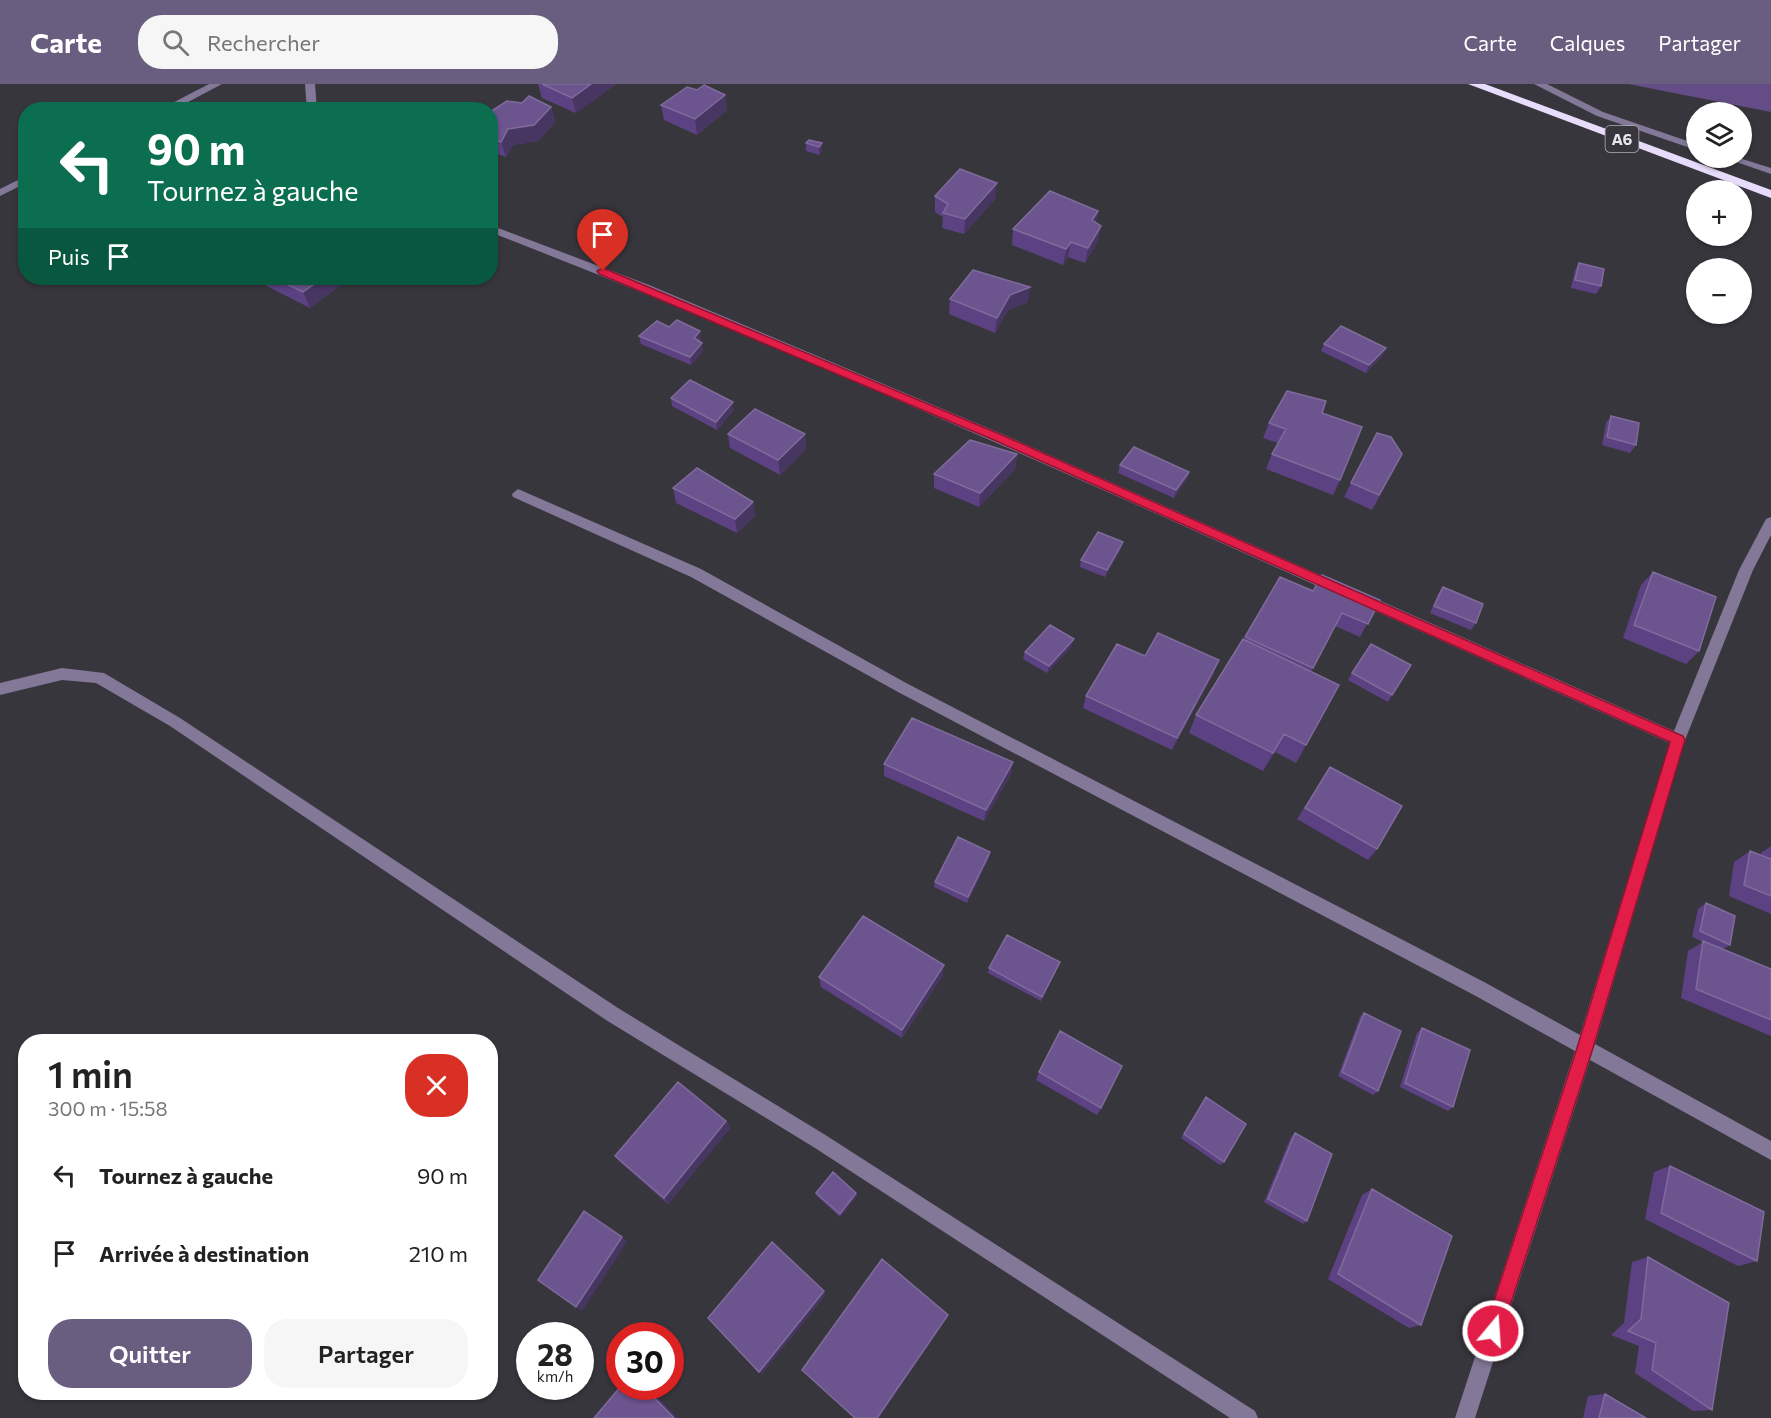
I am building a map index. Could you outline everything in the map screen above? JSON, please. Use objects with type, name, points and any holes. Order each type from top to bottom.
[{"type":"highway","name":"A6","points":[[1474,84],[1771,195]]},
{"type":"street","points":[[180,102],[217,84]]},
{"type":"street","points":[[310,84],[311,102]]},
{"type":"street","points":[[1539,84],[1600,114],[1686,144]]},
{"type":"street","points":[[1752,165],[1771,171]]},
{"type":"street","points":[[0,194],[18,184]]},
{"type":"street","points":[[498,231],[645,288],[998,437],[1678,740]]},
{"type":"street","points":[[518,494],[696,573],[903,688],[1480,989],[1771,1151]]},
{"type":"street","points":[[1465,1418],[1585,1048],[1678,740],[1746,570],[1771,522]]},
{"type":"street","points":[[0,688],[62,674],[99,677],[175,722],[612,1014],[821,1142],[1248,1418]]},
{"type":"shaded area","points":[[1628,84],[1771,84],[1771,112],[1752,108],[1752,102],[1720,102]]},
{"type":"building","points":[[542,84],[591,84],[572,98]]},
{"type":"building","points":[[704,85],[725,95],[695,119],[661,105],[687,87],[697,90]]},
{"type":"building","points":[[529,96],[551,107],[534,125],[508,129],[501,142],[498,141],[498,107],[507,101],[522,103]]},
{"type":"building","points":[[809,140],[822,143],[819,147],[806,143]]},
{"type":"building","points":[[960,169],[997,183],[965,219],[943,213],[948,204],[935,196]]},
{"type":"building","points":[[1050,191],[1098,211],[1092,220],[1101,226],[1088,248],[1071,242],[1066,249],[1013,229]]},
{"type":"building","points":[[1579,263],[1604,269],[1601,286],[1575,280]]},
{"type":"building","points":[[973,270],[1030,287],[1010,295],[997,318],[950,299]]},
{"type":"building","points":[[288,285],[313,285],[303,292]]},
{"type":"building","points":[[677,320],[700,331],[694,338],[702,343],[690,357],[639,336],[657,321],[669,327]]},
{"type":"building","points":[[1341,326],[1386,348],[1369,365],[1324,344]]},
{"type":"building","points":[[690,380],[733,402],[716,422],[671,398]]},
{"type":"building","points":[[1287,391],[1326,401],[1322,413],[1362,427],[1340,480],[1272,454],[1286,429],[1269,423]]},
{"type":"building","points":[[755,409],[805,434],[778,460],[728,434]]},
{"type":"building","points":[[1611,416],[1639,423],[1636,445],[1607,437]]},
{"type":"building","points":[[1377,433],[1391,437],[1402,454],[1379,495],[1351,483]]},
{"type":"building","points":[[970,440],[1017,454],[980,493],[934,474]]},
{"type":"building","points":[[1134,447],[1189,472],[1176,490],[1120,465]]},
{"type":"building","points":[[697,468],[753,502],[735,519],[673,488]]},
{"type":"building","points":[[1098,532],[1123,542],[1107,570],[1081,560]]},
{"type":"building","points":[[1653,572],[1716,597],[1699,651],[1634,625]]},
{"type":"building","points":[[1322,575],[1380,600],[1368,624],[1342,613],[1313,668],[1245,637],[1280,577],[1313,591]]},
{"type":"building","points":[[1443,587],[1483,604],[1476,623],[1434,606]]},
{"type":"building","points":[[1050,625],[1074,639],[1049,666],[1025,652]]},
{"type":"building","points":[[1158,633],[1219,660],[1177,738],[1086,696],[1117,644],[1145,656]]},
{"type":"building","points":[[1243,639],[1339,685],[1306,745],[1284,734],[1273,753],[1196,715]]},
{"type":"building","points":[[1371,644],[1411,665],[1392,695],[1352,673]]},
{"type":"building","points":[[912,718],[1013,762],[986,810],[884,764]]},
{"type":"building","points":[[1330,767],[1402,806],[1377,849],[1305,808]]},
{"type":"building","points":[[958,837],[990,852],[968,897],[935,882]]},
{"type":"building","points":[[1750,851],[1771,859],[1771,896],[1744,885]]},
{"type":"building","points":[[1706,903],[1735,916],[1730,945],[1700,931]]},
{"type":"building","points":[[863,916],[944,965],[902,1030],[819,977]]},
{"type":"building","points":[[1007,935],[1060,962],[1042,997],[989,968]]},
{"type":"building","points":[[1703,941],[1771,969],[1771,1020],[1696,989]]},
{"type":"building","points":[[1364,1013],[1401,1031],[1378,1091],[1342,1072]]},
{"type":"building","points":[[1422,1028],[1470,1050],[1453,1107],[1405,1083]]},
{"type":"building","points":[[1060,1031],[1122,1066],[1101,1108],[1039,1072]]},
{"type":"building","points":[[678,1082],[726,1121],[664,1198],[615,1156]]},
{"type":"building","points":[[1206,1097],[1246,1124],[1224,1162],[1184,1134]]},
{"type":"building","points":[[1295,1133],[1332,1154],[1307,1221],[1268,1199]]},
{"type":"building","points":[[1670,1166],[1764,1212],[1757,1261],[1661,1213]]},
{"type":"building","points":[[833,1172],[856,1193],[840,1214],[816,1193]]},
{"type":"building","points":[[1372,1189],[1452,1236],[1421,1325],[1338,1274]]},
{"type":"building","points":[[584,1211],[622,1237],[576,1307],[538,1280]]},
{"type":"building","points":[[772,1242],[824,1291],[759,1372],[708,1318]]},
{"type":"building","points":[[1648,1257],[1729,1303],[1712,1410],[1652,1370],[1656,1343],[1628,1331],[1641,1319]]},
{"type":"building","points":[[882,1259],[948,1315],[877,1418],[855,1418],[802,1370]]},
{"type":"building","points":[[1605,1394],[1646,1418],[1599,1418]]},
{"type":"building","points":[[609,1400],[657,1400],[674,1418],[594,1418]]},
{"type":"route","points":[[603,271],[998,437],[1678,740],[1585,1048],[1493,1331]]}]
